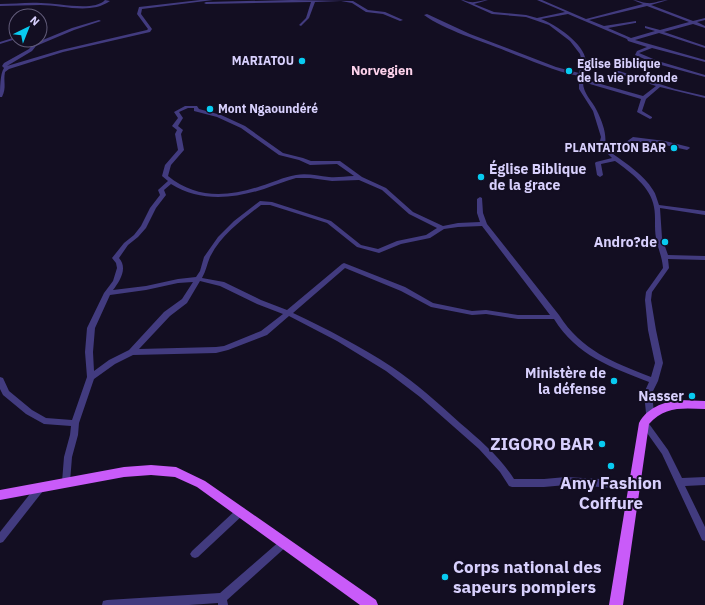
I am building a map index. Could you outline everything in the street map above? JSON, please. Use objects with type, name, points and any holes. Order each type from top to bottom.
[{"type":"main road","points":[[616,605],[634,485],[647,418],[663,406],[705,404]]},
{"type":"main road","points":[[0,495],[124,472],[151,470],[176,472],[201,484],[241,511],[371,605]]},
{"type":"street","points":[[0,4],[21,0]]},
{"type":"street","points":[[0,4],[46,4],[84,8],[103,4],[108,1],[107,0]]},
{"type":"street","points":[[200,2],[211,0]]},
{"type":"street","points":[[301,25],[307,21],[314,0]]},
{"type":"street","points":[[0,102],[0,96],[3,90],[3,71],[7,68],[62,51],[149,31],[150,29],[139,14],[140,8],[143,7],[200,2],[341,0],[353,2],[367,11],[384,13],[401,20]]},
{"type":"street","points":[[463,0],[488,12],[526,16],[537,19],[550,24],[567,36],[578,48],[584,62],[581,78],[581,89],[595,111],[604,137],[602,145],[615,159],[632,170],[646,186],[657,206],[658,238],[665,257],[666,268],[649,292],[648,300],[652,330],[659,363],[654,381],[648,393],[647,418],[680,482],[705,537]]},
{"type":"street","points":[[472,3],[486,0]]},
{"type":"street","points":[[539,0],[601,28],[650,47],[705,61]]},
{"type":"street","points":[[635,0],[705,27]]},
{"type":"street","points":[[585,20],[666,0]]},
{"type":"street","points":[[84,8],[90,1]]},
{"type":"street","points":[[537,19],[567,13]]},
{"type":"street","points":[[426,15],[451,29],[559,71],[644,98]]},
{"type":"street","points":[[630,39],[705,19]]},
{"type":"street","points":[[48,39],[73,28],[99,21]]},
{"type":"street","points":[[601,28],[631,21],[636,22],[609,31]]},
{"type":"street","points":[[611,26],[616,28]]},
{"type":"street","points":[[646,26],[705,47]]},
{"type":"street","points":[[650,47],[638,52],[637,54],[656,62],[705,76]]},
{"type":"street","points":[[7,68],[4,66],[6,64],[31,50],[32,48]]},
{"type":"street","points":[[618,72],[691,95],[705,97]]},
{"type":"street","points":[[650,118],[639,112],[644,98],[660,86]]},
{"type":"street","points":[[360,178],[345,177],[333,179],[302,176],[277,182],[240,195],[216,196],[196,193],[180,188],[164,176],[168,165],[181,150],[178,134],[180,130],[175,126],[181,118],[176,112],[187,107],[195,106],[197,109],[196,110],[219,116],[244,127],[281,154],[310,163],[338,162],[360,178],[384,189],[411,213],[442,228]]},
{"type":"street","points":[[609,153],[617,152],[633,139],[687,148]]},
{"type":"street","points":[[600,175],[598,163],[615,159]]},
{"type":"street","points":[[66,482],[68,457],[74,435],[75,423],[91,377],[88,352],[91,328],[107,293],[116,281],[120,268],[115,258],[126,244],[144,227],[152,208],[163,195],[161,190],[171,181]]},
{"type":"street","points":[[480,199],[480,213],[484,224],[556,317],[559,323],[579,345],[590,353],[627,371],[654,381]]},
{"type":"street","points":[[91,377],[132,352],[167,314],[186,301],[199,279],[207,257],[220,238],[236,222],[260,203],[265,202],[329,222],[359,246],[379,251],[399,242],[428,237],[442,228],[458,225],[484,224]]},
{"type":"street","points":[[657,206],[705,213]]},
{"type":"street","points":[[665,257],[705,258]]},
{"type":"street","points":[[132,352],[225,348],[264,333],[344,265],[403,289],[431,305],[472,314],[486,312],[518,317],[556,317]]},
{"type":"street","points":[[107,293],[199,279],[222,284],[259,302],[288,313],[340,339],[389,369],[423,394],[504,469],[512,483],[566,481],[634,485]]},
{"type":"street","points":[[0,380],[6,393],[29,412],[44,421],[75,423]]},
{"type":"street","points":[[680,482],[705,481]]},
{"type":"street","points":[[0,539],[40,488]]},
{"type":"street","points":[[195,554],[241,511]]},
{"type":"street","points":[[107,605],[222,602],[284,543]]},
{"type":"place","name":"MARIATOU","points":[[302,61]]},
{"type":"place","name":"Eglise Biblique de la vie profonde","points":[[569,71]]},
{"type":"place","name":"Mont Ngaoundéré","points":[[210,109]]},
{"type":"place","name":"PLANTATION BAR","points":[[674,148]]},
{"type":"place","name":"Église Biblique de la grace","points":[[481,177]]},
{"type":"place","name":"Andro?de","points":[[665,242]]},
{"type":"place","name":"Ministère de la défense","points":[[614,381]]},
{"type":"place","name":"Nasser","points":[[692,396]]},
{"type":"place","name":"ZIGORO BAR","points":[[602,444]]},
{"type":"place","name":"Amy Fashion Coiffure","points":[[611,466]]},
{"type":"place","name":"Corps national des sapeurs pompiers","points":[[445,577]]},
{"type":"district","name":"Norvegien","points":[[382,70]]}]
